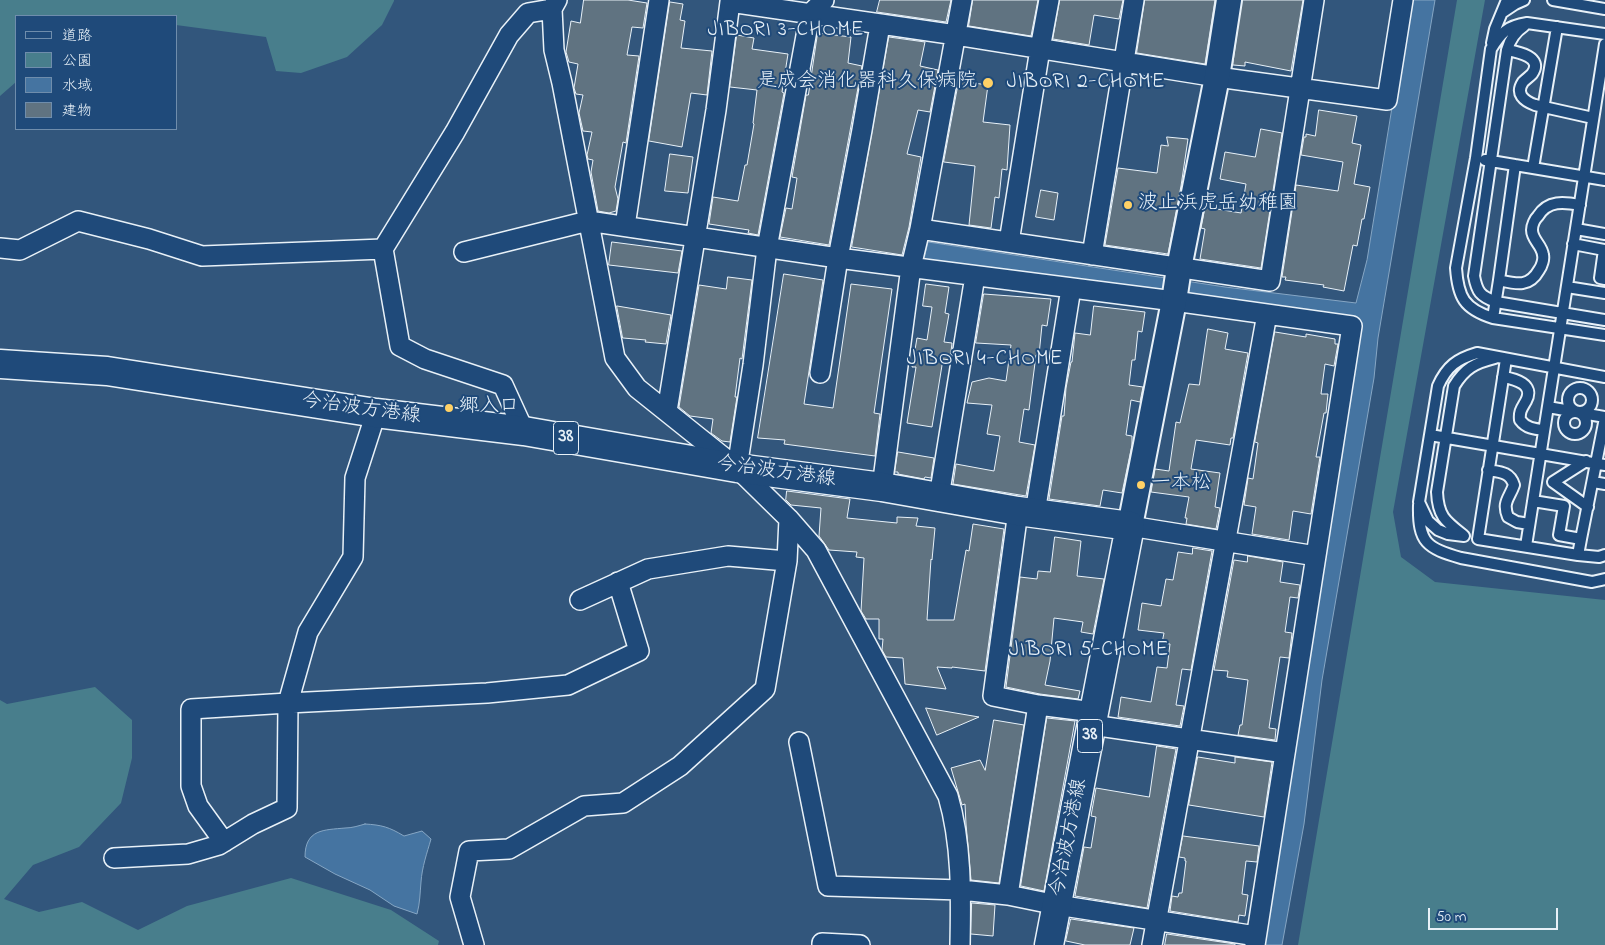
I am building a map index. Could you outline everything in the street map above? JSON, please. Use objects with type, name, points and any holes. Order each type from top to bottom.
[{"type":"main road","name":"今治波方港線","points":[[0,364],[107,371],[376,413],[524,431],[737,468],[882,487],[1026,512],[1130,526],[1049,945]]},
{"type":"street","points":[[624,226],[659,0]]},
{"type":"street","points":[[737,468],[767,248],[810,14],[824,0]]},
{"type":"street","points":[[882,487],[911,267],[920,229],[962,0]]},
{"type":"street","points":[[1009,242],[1049,0]]},
{"type":"street","points":[[1092,255],[1134,0]]},
{"type":"street","points":[[1229,0],[1217,77],[1130,526],[1316,556]]},
{"type":"street","points":[[920,229],[1270,281],[1314,0]]},
{"type":"street","points":[[666,411],[716,110],[723,1],[956,35],[1217,77],[1387,100],[1403,0]]},
{"type":"street","points":[[524,431],[503,385],[425,359],[400,346],[383,249],[455,132],[509,35],[528,13],[555,4],[554,50],[562,82],[615,358],[637,388],[737,468],[789,519],[816,550],[948,796],[955,818],[961,890],[960,945]]},
{"type":"street","points":[[820,373],[838,258],[880,24]]},
{"type":"street","points":[[0,248],[20,250],[78,221],[149,239],[202,256],[383,249]]},
{"type":"street","points":[[464,252],[588,221],[838,258],[1352,326],[1256,941],[1157,920],[1057,905],[1008,895],[961,890],[828,886],[799,742]]},
{"type":"street","points":[[939,497],[975,276]]},
{"type":"street","points":[[1071,288],[1026,512],[993,696],[1093,719],[1191,738],[1285,753]]},
{"type":"street","points":[[1152,945],[1267,314]]},
{"type":"street","points":[[114,858],[188,854],[219,845],[253,824],[287,808],[288,703],[308,632],[353,557],[355,478],[376,413]]},
{"type":"street","points":[[474,945],[460,897],[468,851],[509,849],[584,806],[623,803],[680,766],[765,690],[787,561],[789,519]]},
{"type":"street","points":[[580,600],[648,569],[728,556],[787,561]]},
{"type":"street","points":[[224,842],[198,806],[191,786],[191,709],[487,693],[568,685],[639,651],[618,582]]},
{"type":"street","points":[[1008,895],[1038,705]]},
{"type":"street","points":[[822,945],[822,943],[860,945]]},
{"type":"lane","points":[[1508,0],[1500,14],[1491,49],[1476,158],[1456,268],[1461,298],[1470,308],[1493,318],[1605,335]]},
{"type":"lane","points":[[1500,14],[1524,0]]},
{"type":"lane","points":[[1552,0],[1605,9]]},
{"type":"lane","points":[[1491,49],[1499,36],[1507,29],[1527,23],[1605,34]]},
{"type":"lane","points":[[1527,23],[1516,31],[1510,40],[1507,50],[1474,276],[1476,289],[1483,296],[1496,302],[1605,320]]},
{"type":"lane","points":[[1533,168],[1557,27]]},
{"type":"lane","points":[[1526,546],[1605,44]]},
{"type":"lane","points":[[1507,50],[1520,52],[1532,59],[1535,64],[1534,72],[1524,80],[1520,93],[1522,98],[1543,107],[1593,118]]},
{"type":"lane","points":[[1476,158],[1605,180]]},
{"type":"lane","points":[[1493,318],[1515,165]]},
{"type":"lane","points":[[1499,280],[1515,283],[1528,282],[1536,276],[1544,256],[1540,245],[1534,238],[1532,229],[1542,209],[1552,204],[1564,202],[1580,205]]},
{"type":"lane","points":[[1576,229],[1605,234]]},
{"type":"lane","points":[[1573,244],[1604,250],[1600,278],[1605,279]]},
{"type":"lane","points":[[1566,287],[1605,293]]},
{"type":"lane","points":[[1605,377],[1477,354],[1463,358],[1454,364],[1444,374],[1438,386],[1419,502],[1418,522],[1423,536],[1430,546],[1461,558],[1592,582],[1605,579]]},
{"type":"lane","points":[[1478,539],[1503,377],[1502,358]]},
{"type":"lane","points":[[1464,536],[1442,517],[1437,506],[1437,492],[1454,386],[1461,374],[1483,361],[1502,358]]},
{"type":"lane","points":[[1503,377],[1522,382],[1526,388],[1528,394],[1526,401],[1521,406],[1520,420],[1530,428],[1544,430]]},
{"type":"lane","points":[[1548,407],[1605,417],[1578,555]]},
{"type":"lane","points":[[1430,435],[1596,463]]},
{"type":"lane","points":[[1588,507],[1553,482],[1596,463]]},
{"type":"lane","points":[[1488,470],[1506,473],[1512,478],[1514,485],[1506,500],[1505,509],[1508,517],[1517,522],[1529,524]]},
{"type":"lane","points":[[1593,482],[1605,484]]},
{"type":"lane","points":[[1533,501],[1564,506],[1558,535],[1581,540]]},
{"type":"lane","points":[[1419,502],[1428,521],[1438,530],[1448,534],[1578,555],[1599,557],[1605,555]]},
{"type":"green space","points":[[0,0],[394,0],[382,25],[347,57],[301,73],[276,71],[266,37],[178,25],[178,15],[15,15],[15,83],[0,96]]},
{"type":"green space","points":[[1457,0],[1485,0],[1393,512],[1401,557],[1435,582],[1605,600],[1605,945],[1298,945]]},
{"type":"green space","points":[[95,687],[132,720],[132,758],[121,803],[79,847],[33,865],[4,899],[39,912],[82,902],[138,930],[187,906],[291,878],[391,910],[439,941],[438,945],[0,945],[0,700],[7,704]]},
{"type":"water","points":[[1410,0],[1435,0],[1378,338],[1374,378],[1322,680],[1304,824],[1282,945],[1260,945],[1354,322],[924,259],[928,242],[1225,287],[1356,303],[1367,260]]},
{"type":"water","points":[[365,824],[385,827],[404,836],[422,831],[431,839],[422,871],[417,914],[394,906],[370,890],[335,874],[305,857],[308,841],[317,833],[330,829]]},
{"type":"building","points":[[584,0],[628,0],[647,3],[643,28],[632,27],[627,55],[639,56],[626,143],[623,142],[615,187],[618,199],[616,211],[609,213],[598,211],[591,172],[593,160],[588,159],[587,155],[592,132],[583,131],[579,113],[583,95],[576,94],[574,88],[578,64],[569,62],[566,52],[571,21],[580,23]]},
{"type":"building","points":[[880,0],[951,0],[946,22],[877,12]]},
{"type":"building","points":[[973,0],[1038,0],[1031,36],[969,26]]},
{"type":"building","points":[[1060,0],[1123,0],[1119,19],[1094,15],[1089,45],[1053,39]]},
{"type":"building","points":[[1145,0],[1215,0],[1205,64],[1137,53]]},
{"type":"building","points":[[1242,0],[1303,0],[1291,71],[1245,62],[1245,66],[1233,65]]},
{"type":"building","points":[[670,2],[683,4],[680,20],[685,21],[681,48],[712,51],[707,95],[691,93],[682,147],[649,141]]},
{"type":"building","points":[[818,33],[851,37],[848,63],[862,66],[829,245],[780,237],[786,208],[792,209],[797,178],[792,177]]},
{"type":"building","points":[[737,35],[754,38],[752,49],[788,54],[782,92],[784,93],[758,235],[748,233],[749,230],[709,224],[713,197],[738,201],[754,124],[757,90],[730,87]]},
{"type":"building","points":[[889,37],[925,42],[920,66],[938,70],[930,112],[918,110],[907,154],[921,157],[909,227],[902,255],[852,247]]},
{"type":"building","points":[[959,81],[988,85],[983,122],[1010,125],[1007,170],[1002,169],[999,198],[995,197],[991,228],[969,225],[975,166],[944,162]]},
{"type":"building","points":[[1319,110],[1357,116],[1352,143],[1361,145],[1354,184],[1370,187],[1357,246],[1353,245],[1344,291],[1323,287],[1324,285],[1285,280],[1286,277],[1282,277],[1296,185],[1338,191],[1343,162],[1301,155],[1306,134],[1315,136]]},
{"type":"building","points":[[1261,129],[1282,133],[1261,268],[1200,259],[1205,229],[1201,228],[1205,207],[1241,213],[1246,184],[1220,179],[1225,152],[1255,157]]},
{"type":"building","points":[[1167,137],[1188,139],[1168,254],[1105,245],[1118,168],[1157,173],[1161,145],[1168,146]]},
{"type":"building","points":[[670,154],[693,157],[688,193],[665,191]]},
{"type":"building","points":[[1041,190],[1058,193],[1054,220],[1036,217]]},
{"type":"building","points":[[612,242],[682,251],[678,273],[609,265]]},
{"type":"building","points":[[784,274],[823,280],[804,404],[833,408],[851,284],[892,289],[874,413],[880,414],[875,456],[784,444],[785,440],[758,438]]},
{"type":"building","points":[[728,277],[752,280],[730,442],[722,441],[711,433],[713,419],[690,416],[679,407],[699,285],[726,289]]},
{"type":"building","points":[[926,284],[949,287],[945,313],[949,314],[944,342],[952,343],[950,360],[943,359],[932,427],[907,423],[916,367],[912,367],[917,338],[927,340],[932,307],[923,306]]},
{"type":"building","points":[[984,294],[1051,299],[1047,326],[1042,325],[1039,355],[1036,355],[1029,410],[1024,409],[1019,442],[1035,445],[1026,496],[953,484],[956,464],[994,471],[1000,436],[987,434],[992,405],[967,403],[972,382],[989,378],[1006,381],[1011,345],[976,343]]},
{"type":"building","points":[[617,306],[671,315],[666,344],[623,338]]},
{"type":"building","points":[[1094,306],[1145,312],[1142,332],[1138,331],[1135,360],[1132,360],[1129,385],[1143,387],[1140,402],[1131,400],[1126,435],[1132,436],[1132,445],[1122,493],[1103,490],[1100,506],[1049,499],[1062,416],[1064,416],[1066,388],[1072,362],[1075,333],[1090,335]]},
{"type":"building","points":[[1208,329],[1228,333],[1225,349],[1248,353],[1233,438],[1231,438],[1230,445],[1196,440],[1191,469],[1220,473],[1215,507],[1220,508],[1216,529],[1186,524],[1187,518],[1185,518],[1189,497],[1151,492],[1155,469],[1169,471],[1176,422],[1180,423],[1189,384],[1199,385]]},
{"type":"building","points":[[1275,332],[1306,337],[1306,334],[1335,339],[1335,344],[1338,344],[1334,366],[1325,364],[1321,394],[1328,394],[1326,413],[1324,413],[1316,457],[1320,457],[1311,514],[1293,511],[1289,540],[1252,534],[1256,507],[1244,505],[1248,478],[1253,479],[1258,443],[1255,442]]},
{"type":"building","points":[[898,452],[934,458],[931,478],[925,477],[924,479],[895,472]]},
{"type":"building","points":[[787,491],[850,499],[847,518],[897,523],[897,517],[918,518],[916,526],[935,528],[927,620],[954,620],[966,550],[969,551],[973,524],[1004,529],[985,671],[937,667],[946,689],[905,684],[903,658],[886,657],[882,650],[883,639],[879,639],[879,619],[866,619],[861,611],[864,558],[856,557],[857,552],[829,550],[819,536],[821,508],[791,505],[786,500]]},
{"type":"building","points":[[1055,537],[1081,541],[1077,576],[1104,579],[1093,634],[1081,632],[1083,622],[1054,618],[1050,661],[1045,685],[1080,691],[1078,699],[1006,687],[1020,577],[1037,579],[1038,571],[1050,572]]},
{"type":"building","points":[[1193,548],[1212,551],[1191,670],[1182,669],[1176,705],[1184,706],[1180,726],[1118,717],[1121,697],[1151,702],[1157,667],[1167,668],[1170,644],[1162,643],[1164,633],[1138,630],[1142,603],[1161,606],[1166,579],[1173,580],[1178,552],[1192,554]]},
{"type":"building","points":[[1248,556],[1283,562],[1280,582],[1300,585],[1298,598],[1290,597],[1285,632],[1292,633],[1289,658],[1280,657],[1269,728],[1276,729],[1275,740],[1238,735],[1240,725],[1242,725],[1248,680],[1227,677],[1228,671],[1214,670],[1234,560],[1247,562]]},
{"type":"building","points":[[926,708],[979,717],[937,735]]},
{"type":"building","points":[[1047,718],[1075,721],[1044,891],[1021,886]]},
{"type":"building","points":[[994,720],[1024,725],[999,883],[971,880],[965,804],[962,805],[951,768],[980,760],[985,770]]},
{"type":"building","points":[[1157,746],[1176,749],[1147,908],[1075,896],[1084,847],[1091,848],[1096,817],[1091,816],[1096,788],[1149,797]]},
{"type":"building","points":[[1198,757],[1235,763],[1235,757],[1272,762],[1264,817],[1189,805]]},
{"type":"building","points":[[1183,836],[1259,846],[1257,862],[1246,861],[1242,894],[1248,895],[1245,916],[1239,915],[1238,922],[1170,911],[1172,896],[1178,897],[1179,893],[1182,893],[1186,861],[1185,858],[1179,857]]},
{"type":"building","points":[[972,903],[995,905],[993,936],[971,934]]},
{"type":"building","points":[[1071,919],[1134,928],[1130,945],[1085,945],[1066,941]]},
{"type":"building","points":[[1167,934],[1235,944],[1235,945],[1165,945]]},
{"type":"place","name":"是成会消化器科久保病院","points":[[988,83]]},
{"type":"place","name":"波止浜虎岳幼稚園","points":[[1128,205]]},
{"type":"place","name":"郷入口","points":[[449,408]]},
{"type":"place","name":"一本松","points":[[1141,485]]},
{"type":"district","name":"JIBORI 3-CHOME","points":[[786,32]]},
{"type":"district","name":"JIBORI 2-CHOME","points":[[1086,84]]},
{"type":"district","name":"JIBORI 4-CHOME","points":[[985,361]]},
{"type":"district","name":"JIBORI 5-CHOME","points":[[1089,652]]}]
